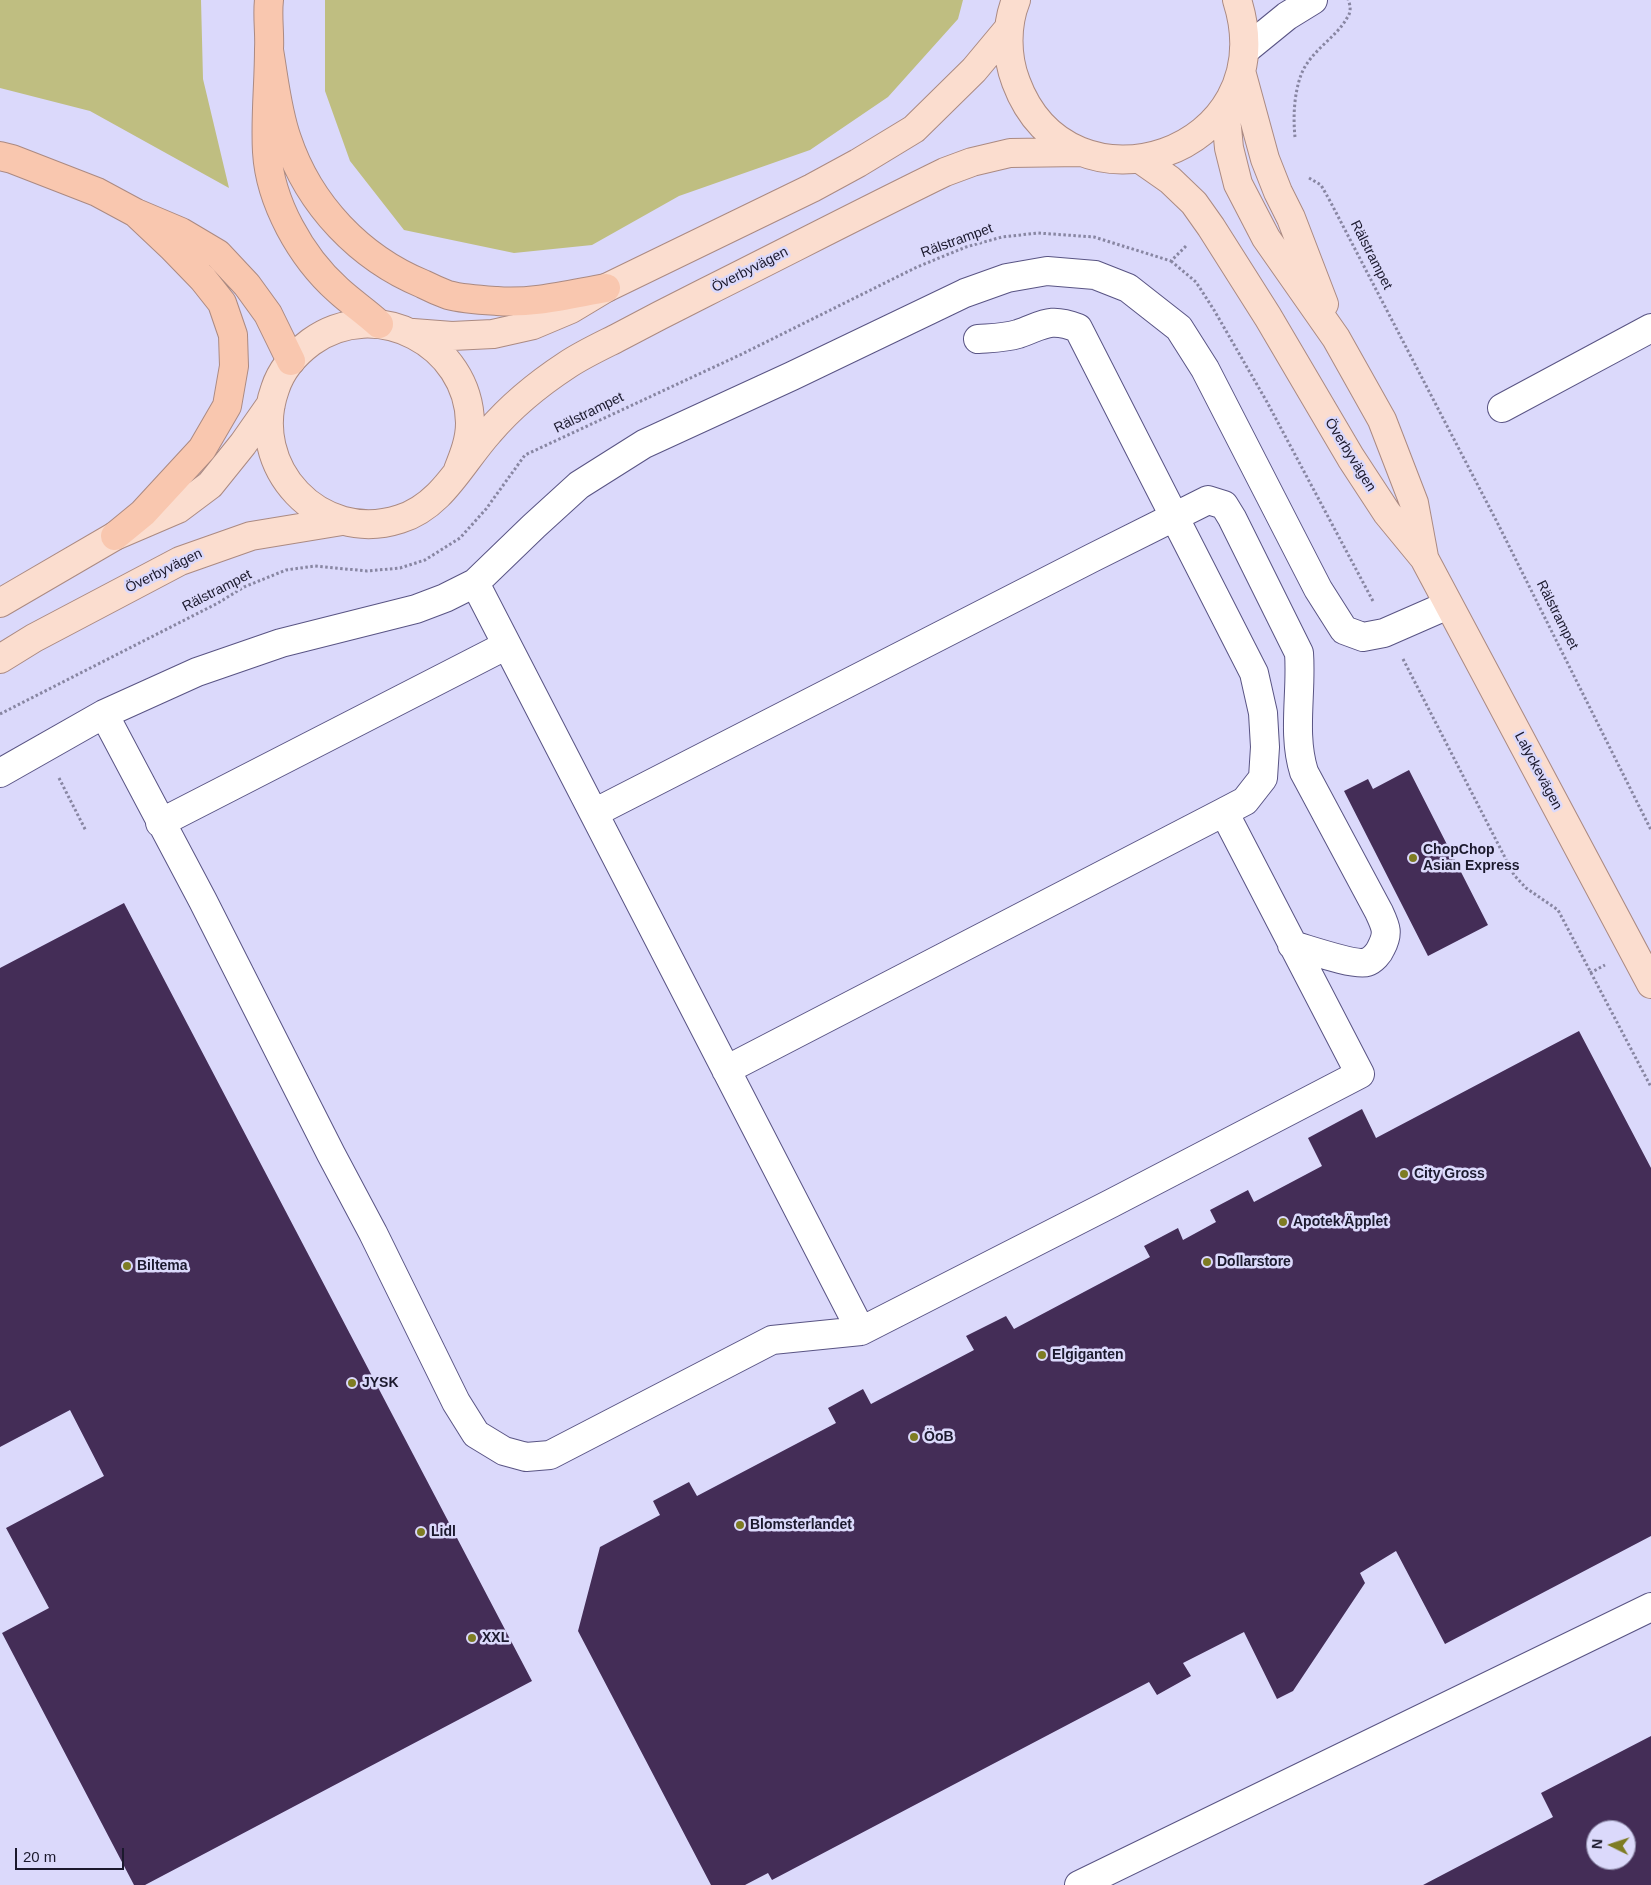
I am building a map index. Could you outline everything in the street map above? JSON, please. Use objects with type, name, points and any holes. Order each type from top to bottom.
[{"type":"highway","points":[[268,0],[269,50],[266,112],[267,154],[272,186],[288,224],[313,262],[337,289],[379,324]]},
{"type":"highway","points":[[269,50],[287,139],[299,167],[314,195],[332,218],[373,257],[400,275],[448,295],[498,302],[540,300],[606,288]]},
{"type":"highway","points":[[0,156],[97,192],[136,214],[181,232],[218,254],[247,285],[268,314],[291,361]]},
{"type":"highway","points":[[115,536],[143,513],[202,449],[227,406],[234,366],[233,335],[222,303],[203,279],[136,214]]},
{"type":"main road","name":"Överbyvägen","points":[[1014,8],[1009,50],[1012,72],[1020,93],[1031,111],[1045,128],[1062,142],[1082,152],[1110,159],[1140,159],[1160,155],[1179,148],[1197,137],[1225,107],[1242,61],[1244,34],[1237,0]]},
{"type":"main road","name":"Överbyvägen","points":[[411,333],[452,336],[493,334],[525,327],[571,309],[606,288],[812,188],[858,163],[914,128],[974,70],[1014,8]]},
{"type":"main road","name":"Överbyvägen","points":[[1242,61],[1259,139],[1278,192],[1307,257],[1336,338]]},
{"type":"main road","name":"Överbyvägen","points":[[1225,107],[1229,148],[1238,184],[1266,238],[1336,338],[1382,420],[1414,503],[1424,558]]},
{"type":"main road","name":"Överbyvägen","points":[[458,470],[464,455],[469,431],[468,407],[464,391],[458,376],[444,357],[425,341],[411,333],[396,327],[363,323],[330,331],[302,349],[281,374],[271,404],[268,421],[270,438],[279,470],[300,497],[313,507],[342,520],[372,524],[388,522],[409,516],[429,504],[440,494],[490,431],[525,394],[570,363],[670,310],[945,172],[972,162],[1010,153],[1082,152]]},
{"type":"main road","name":"Överbyvägen","points":[[1140,159],[1170,180],[1194,203],[1268,317],[1351,458],[1387,513],[1424,558]]},
{"type":"main road","name":"Överbyvägen","points":[[0,603],[115,536],[178,509],[210,485],[243,444],[271,404]]},
{"type":"main road","name":"Överbyvägen","points":[[0,658],[180,561],[250,536],[342,520]]},
{"type":"main road","name":"Lalyckevägen","points":[[1424,558],[1651,984]]},
{"type":"street","points":[[1242,61],[1277,0]]},
{"type":"street","points":[[1242,61],[1287,16],[1313,0]]},
{"type":"street","points":[[0,773],[104,714],[197,672],[272,646],[416,609],[444,598],[475,583],[579,485],[644,444],[965,293],[1007,278],[1047,271],[1095,275],[1128,288],[1179,328],[1205,368],[1318,589],[1344,630],[1363,637],[1389,631],[1448,605]]},
{"type":"street","points":[[726,1070],[1224,812],[1244,801],[1263,778],[1265,747],[1263,713],[1254,673],[1078,328],[1063,322],[1044,322],[1017,334],[978,339]]},
{"type":"street","points":[[1502,408],[1651,328]]},
{"type":"street","points":[[594,813],[1208,500],[1224,505],[1232,518],[1299,653],[1299,757],[1304,772],[1379,912],[1386,930],[1385,940],[1379,953],[1367,962],[1353,962],[1292,945]]},
{"type":"street","points":[[475,583],[861,1331]]},
{"type":"street","points":[[160,823],[507,645]]},
{"type":"street","points":[[104,714],[160,823],[203,901],[373,1233],[456,1402],[476,1434],[504,1451],[526,1457],[550,1455],[772,1340],[861,1331],[1360,1074],[1224,812]]},
{"type":"street","points":[[1079,1885],[1651,1607]]},
{"type":"path","points":[[1296,142],[1295,107],[1301,74],[1318,48],[1347,18],[1350,8],[1348,0]]},
{"type":"path","name":"Rälstrampet","points":[[1278,192],[1310,177],[1320,184],[1330,200],[1501,531],[1651,830]]},
{"type":"path","points":[[1211,227],[1189,242],[1171,261],[1196,282],[1214,310],[1267,402],[1389,631],[1514,875],[1526,888],[1558,910],[1651,1087]]},
{"type":"path","name":"Rälstrampet","points":[[0,714],[218,603],[244,587],[286,570],[315,566],[367,571],[400,568],[425,560],[460,538],[486,509],[525,455],[742,354],[917,267],[966,246],[1002,236],[1038,233],[1094,236],[1171,261]]},
{"type":"path","points":[[48,745],[62,784],[86,830]]},
{"type":"shaded area","points":[[0,0],[201,0],[203,79],[229,188],[90,111],[0,88]]},
{"type":"shaded area","points":[[325,0],[963,0],[958,19],[888,97],[810,150],[679,196],[592,245],[514,253],[404,230],[350,161],[325,91]]},
{"type":"building","points":[[1409,770],[1488,925],[1428,956],[1344,791],[1368,779],[1373,789]]},
{"type":"building","points":[[124,903],[532,1681],[145,1885],[134,1885],[2,1633],[49,1608],[6,1528],[104,1476],[70,1410],[0,1447],[0,968]]},
{"type":"building","points":[[1579,1031],[1651,1168],[1651,1536],[1445,1644],[1396,1551],[1360,1573],[1365,1583],[1293,1691],[1277,1699],[1244,1632],[1183,1663],[1191,1676],[1157,1695],[1149,1682],[772,1880],[768,1873],[745,1885],[711,1885],[578,1631],[600,1547],[660,1515],[653,1501],[689,1482],[697,1496],[836,1423],[828,1408],[863,1389],[871,1404],[974,1350],[966,1336],[1006,1316],[1014,1329],[1150,1257],[1144,1246],[1178,1228],[1183,1240],[1216,1222],[1210,1210],[1248,1190],[1254,1202],[1322,1166],[1308,1138],[1362,1109],[1376,1138]]},
{"type":"building","points":[[1651,1736],[1651,1885],[1423,1885],[1553,1817],[1541,1793]]},
{"type":"place","name":"ChopChop Asian Express","points":[[1413,858]]},
{"type":"place","name":"City Gross","points":[[1404,1174]]},
{"type":"place","name":"Apotek Äpplet","points":[[1283,1222]]},
{"type":"place","name":"Dollarstore","points":[[1207,1262]]},
{"type":"place","name":"Biltema","points":[[127,1266]]},
{"type":"place","name":"Elgiganten","points":[[1042,1355]]},
{"type":"place","name":"JYSK","points":[[352,1383]]},
{"type":"place","name":"ÖoB","points":[[914,1437]]},
{"type":"place","name":"Blomsterlandet","points":[[740,1525]]},
{"type":"place","name":"Lidl","points":[[421,1532]]},
{"type":"place","name":"XXL","points":[[472,1638]]}]
